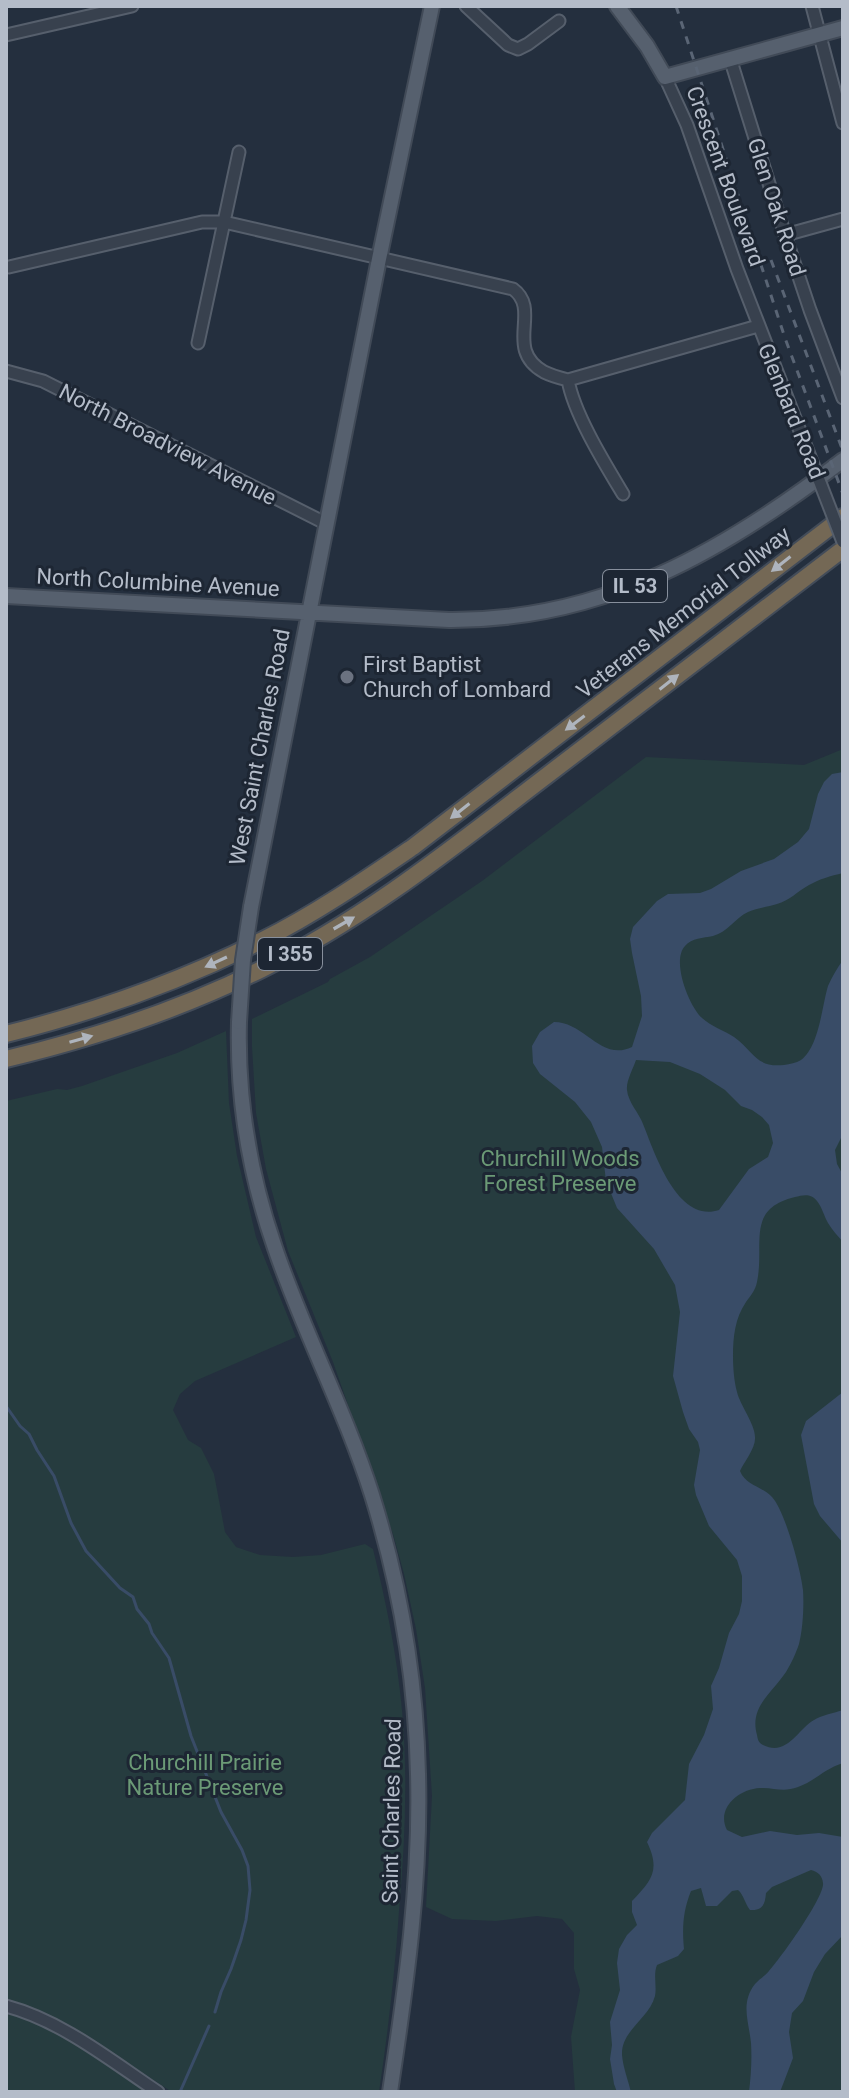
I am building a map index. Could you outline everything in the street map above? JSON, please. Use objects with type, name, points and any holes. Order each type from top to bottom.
[{"type":"highway","name":"Veterans Memorial Tollway","points":[[6,1034],[95,1009],[180,978],[265,939],[358,884],[413,847],[843,517]]},
{"type":"highway","name":"Veterans Memorial Tollway","points":[[6,1059],[109,1032],[190,1002],[264,968],[348,922],[430,866],[843,549]]},
{"type":"main road","name":"West Saint Charles Road","points":[[353,1440],[282,1269],[256,1181],[244,1118],[240,1072],[241,984],[251,907],[308,612],[432,6]]},
{"type":"main road","name":"Crescent Boulevard","points":[[617,6],[647,46],[665,77]]},
{"type":"main road","points":[[665,77],[843,28]]},
{"type":"main road","name":"IL 53","points":[[308,612],[490,620],[591,601],[631,588],[704,554],[772,512],[843,460]]},
{"type":"main road","name":"North Columbine Avenue","points":[[6,596],[308,612]]},
{"type":"main road","name":"Saint Charles Road","points":[[353,1440],[381,1527],[398,1595],[416,1720],[415,1888],[390,2092]]},
{"type":"street","points":[[6,35],[95,10],[132,6]]},
{"type":"street","points":[[466,6],[508,45],[518,49],[559,21]]},
{"type":"street","points":[[812,6],[843,123]]},
{"type":"street","name":"Glen Oak Road","points":[[730,58],[785,235],[843,398]]},
{"type":"street","name":"Crescent Boulevard","points":[[665,77],[687,125],[758,326]]},
{"type":"street","points":[[198,343],[239,152]]},
{"type":"street","points":[[785,235],[843,219]]},
{"type":"street","points":[[9,267],[202,222],[224,222],[513,289],[520,294],[525,307],[523,342],[530,358],[542,371],[568,380],[758,326]]},
{"type":"street","name":"Glenbard Road","points":[[758,326],[843,542]]},
{"type":"street","name":"North Broadview Avenue","points":[[6,371],[43,381],[327,524]]},
{"type":"street","points":[[568,380],[579,413],[623,494]]},
{"type":"street","points":[[6,2006],[65,2031],[158,2092]]},
{"type":"green space","name":"Churchill Woods Forest Preserve","points":[[843,749],[843,2092],[575,2092],[571,2037],[580,1990],[574,1969],[574,1933],[562,1919],[537,1916],[496,1921],[452,1919],[426,1907],[432,1796],[425,1688],[416,1629],[393,1534],[333,1362],[288,1251],[266,1169],[256,1113],[252,1019],[328,982],[370,957],[482,881],[646,757],[804,765]]},
{"type":"green space","name":"Churchill Prairie Nature Preserve","points":[[226,1031],[229,1103],[237,1156],[256,1237],[296,1337],[195,1381],[180,1394],[173,1410],[188,1440],[201,1448],[214,1474],[225,1532],[236,1547],[260,1555],[293,1557],[321,1555],[365,1544],[373,1549],[397,1669],[404,1735],[405,1785],[403,1861],[395,1956],[379,2092],[172,2092],[75,2029],[33,2008],[6,2000],[6,1101],[82,1086],[177,1053]]},
{"type":"green space","points":[[6,2013],[45,2026],[148,2092],[6,2092]]},
{"type":"water","points":[[843,772],[843,873],[813,883],[781,903],[748,912],[718,934],[691,941],[681,953],[680,962],[687,994],[702,1018],[741,1042],[761,1061],[784,1065],[801,1060],[812,1046],[828,986],[843,960],[843,1134],[835,1150],[843,1175],[843,1242],[812,1197],[795,1197],[769,1210],[760,1230],[757,1282],[737,1321],[733,1356],[737,1392],[755,1437],[752,1450],[740,1471],[746,1480],[768,1493],[777,1504],[792,1541],[803,1590],[799,1644],[786,1672],[759,1708],[755,1725],[759,1742],[771,1748],[785,1745],[814,1720],[843,1710],[843,1763],[792,1789],[760,1788],[744,1792],[727,1808],[724,1822],[727,1830],[742,1837],[770,1831],[843,1837],[843,1935],[825,1954],[803,2001],[792,2013],[789,2032],[793,2058],[780,2092],[749,2092],[751,2043],[747,2013],[750,1991],[775,1964],[801,1927],[817,1901],[823,1883],[819,1874],[811,1870],[772,1887],[766,1893],[762,1906],[754,1910],[750,1910],[738,1890],[732,1891],[717,1906],[706,1906],[701,1888],[691,1891],[684,1919],[684,1949],[678,1956],[657,1965],[652,2004],[630,2031],[623,2046],[622,2055],[631,2092],[617,2092],[610,2059],[610,2022],[620,1990],[619,1949],[637,1925],[632,1901],[652,1875],[653,1861],[647,1842],[685,1800],[689,1764],[713,1709],[711,1686],[729,1633],[739,1614],[742,1576],[737,1560],[709,1526],[696,1495],[694,1485],[700,1450],[689,1429],[673,1376],[680,1312],[675,1285],[654,1249],[617,1208],[606,1181],[602,1147],[591,1122],[575,1102],[540,1074],[533,1063],[532,1046],[540,1032],[554,1022],[575,1028],[611,1049],[632,1047],[642,1016],[630,939],[633,927],[657,901],[668,894],[700,893],[711,889],[741,871],[774,859],[798,842],[809,829],[818,794],[832,774]],"holes":[[[636,1060],[670,1062],[700,1074],[769,1125],[773,1143],[768,1157],[749,1169],[719,1210],[704,1211],[691,1206],[679,1196],[661,1167],[628,1094],[628,1083]]]},
{"type":"water","points":[[843,1392],[843,1543],[814,1504],[801,1435],[806,1421]]},
{"type":"waterway","points":[[6,1406],[29,1434],[54,1476],[71,1523],[86,1551],[120,1588],[133,1597],[137,1609],[169,1658],[191,1736],[221,1812],[248,1866],[250,1890],[246,1920],[215,2012]]},
{"type":"waterway","points":[[180,2092],[209,2026]]},
{"type":"railway","points":[[676,6],[785,338],[843,494]]},
{"type":"railway","points":[[771,260],[843,451]]},
{"type":"place","name":"First Baptist Church of Lombard","points":[[347,677]]}]
